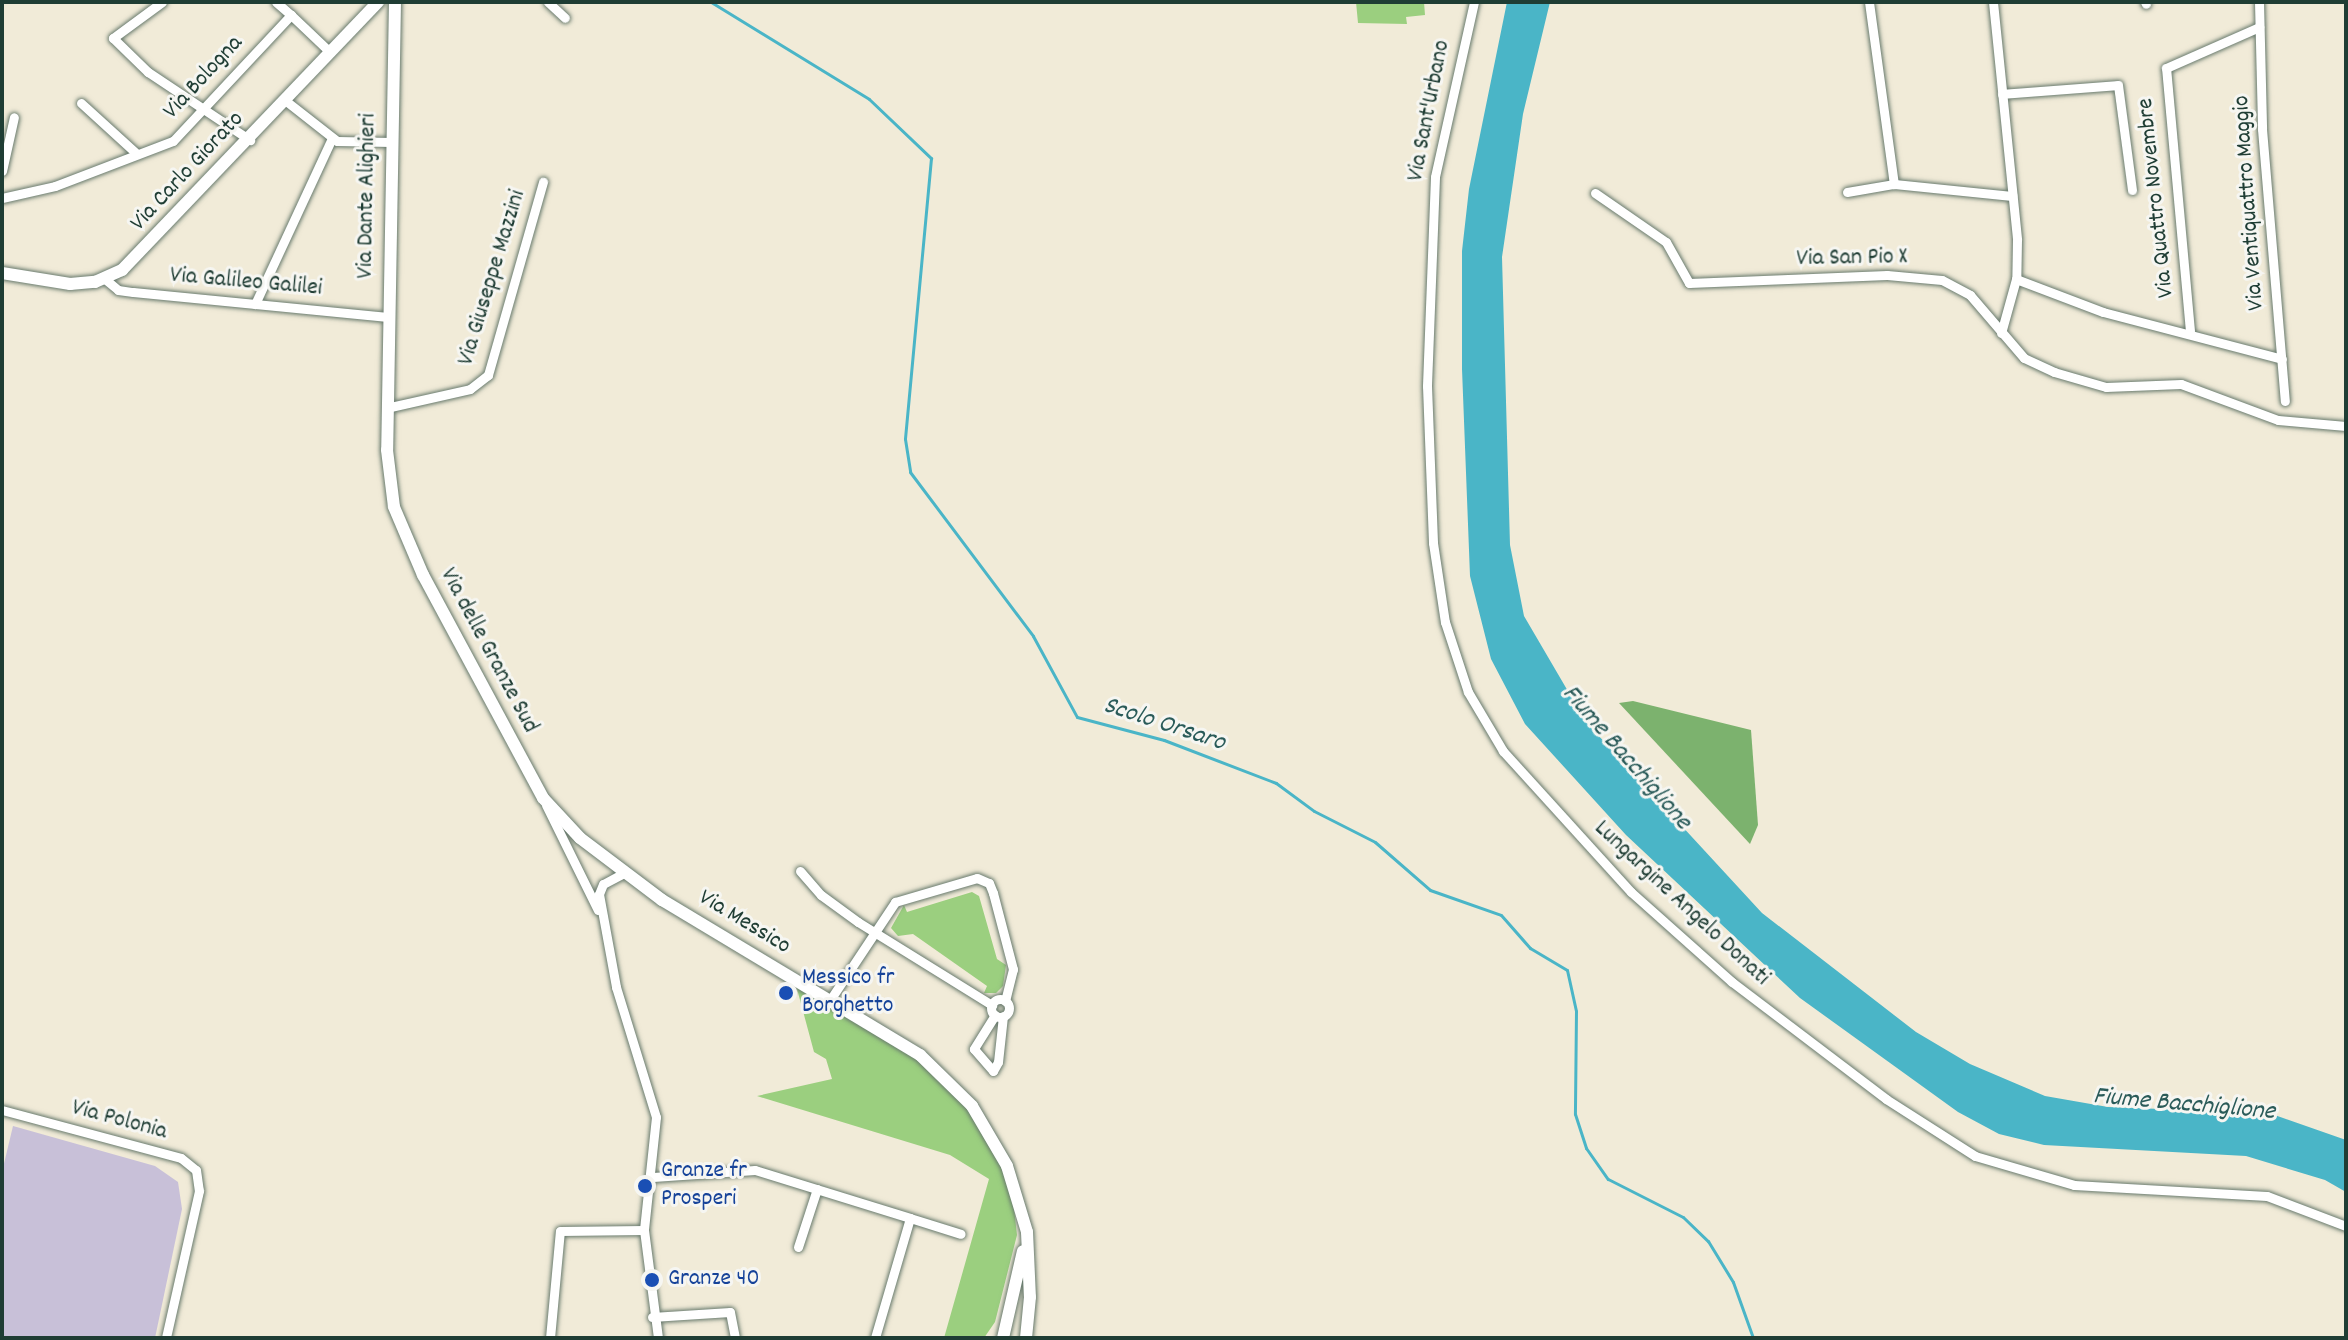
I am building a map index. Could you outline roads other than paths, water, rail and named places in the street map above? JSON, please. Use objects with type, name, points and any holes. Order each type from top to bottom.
[{"type":"street","points":[[162,2],[113,38],[148,72],[250,140]]},
{"type":"street","points":[[276,2],[330,52]]},
{"type":"street","name":"Via Carlo Giorato","points":[[2,273],[70,284],[105,279],[146,250],[378,2]]},
{"type":"street","name":"Via Carlo Giorato","points":[[368,12],[385,2]]},
{"type":"street","name":"Via Dante Alighieri","points":[[387,391],[395,2]]},
{"type":"street","points":[[548,2],[565,18]]},
{"type":"street","name":"Via Sant'Urbano","points":[[1430,229],[1444,123],[1474,2]]},
{"type":"street","points":[[1869,2],[1894,184]]},
{"type":"street","points":[[1993,2],[2012,196],[2016,279],[2001,333]]},
{"type":"street","name":"Via Ventiquattro Maggio","points":[[2259,2],[2285,401]]},
{"type":"street","points":[[368,12],[384,11],[394,21]]},
{"type":"street","name":"Via Bologna","points":[[2,198],[55,186],[173,141],[291,15]]},
{"type":"street","name":"Via Quattro Novembre","points":[[2190,331],[2166,68],[2259,27]]},
{"type":"street","points":[[2002,94],[2118,85],[2132,190]]},
{"type":"street","points":[[286,101],[332,138],[391,142]]},
{"type":"street","points":[[81,103],[136,153]]},
{"type":"street","points":[[2,171],[14,117]]},
{"type":"street","points":[[255,304],[332,138]]},
{"type":"street","name":"Via Giuseppe Mazzini","points":[[386,408],[470,389],[488,375],[543,182]]},
{"type":"street","points":[[1847,192],[1894,184],[2012,196]]},
{"type":"street","name":"Via San Pio X","points":[[1595,193],[1606,205],[1646,224],[1666,242],[1689,283],[1703,287],[1887,275],[1942,280],[1970,295],[2024,358],[2083,382],[2106,387],[2181,384],[2278,420],[2346,426]]},
{"type":"street","name":"Lungargine Angelo Donati","points":[[1430,229],[1427,386],[1433,543],[1445,622],[1455,661],[1484,724],[1572,831],[1732,982],[1886,1099],[1975,1156],[2074,1185],[2267,1196],[2346,1226]]},
{"type":"street","name":"Via Galileo Galilei","points":[[105,279],[118,290],[388,317]]},
{"type":"street","points":[[2016,279],[2103,312],[2190,331],[2268,359],[2282,359]]},
{"type":"street","name":"Via delle Granze Sud","points":[[387,391],[388,475],[399,519],[423,575],[543,798],[601,918],[616,987],[656,1117],[653,1177],[644,1230],[652,1317],[658,1338]]},
{"type":"street","name":"Via Messico","points":[[543,798],[622,874],[920,1055],[972,1106],[1007,1166],[1027,1232],[1031,1279],[1026,1338]]},
{"type":"street","points":[[800,871],[821,895],[996,1012],[1009,1009],[1005,1001]]},
{"type":"street","name":"Via delle Granze Sud","points":[[601,918],[603,884],[622,874]]},
{"type":"street","points":[[830,1000],[895,902],[984,878],[993,893],[1013,969],[1005,1001],[996,1012],[974,1049],[993,1071],[998,1062],[996,1012]]},
{"type":"street","name":"Via Polonia","points":[[2,1110],[181,1158],[196,1170],[199,1191],[166,1338]]},
{"type":"street","points":[[653,1177],[755,1170],[961,1234]]},
{"type":"street","points":[[798,1247],[817,1189]]},
{"type":"street","points":[[875,1338],[910,1218]]},
{"type":"street","points":[[550,1338],[560,1231],[644,1230]]},
{"type":"street","name":"Via Messico","points":[[1003,1338],[1027,1232]]},
{"type":"street","points":[[652,1317],[730,1312],[735,1338]]},
{"type":"water","points":[[1507,2],[1550,2],[1523,114],[1502,257],[1510,545],[1524,616],[1586,722],[1762,913],[1916,1032],[1970,1064],[2045,1096],[2108,1107],[2269,1113],[2346,1140],[2346,1192],[2325,1180],[2246,1156],[2044,1145],[1999,1134],[1958,1112],[1800,998],[1626,835],[1525,724],[1491,659],[1470,576],[1462,369],[1462,251],[1469,189]]},
{"type":"waterway","name":"Scolo Orsaro","points":[[711,2],[869,99],[931,158],[905,439],[910,472],[1033,636],[1077,717],[1164,740],[1276,783],[1314,811],[1375,842],[1430,890],[1501,915],[1530,948],[1567,970],[1576,1011],[1575,1114],[1586,1148],[1608,1179],[1683,1217],[1708,1241],[1733,1282],[1753,1338]]},
{"type":"place","name":"Messico fr Borghetto","points":[[786,993]]},
{"type":"place","name":"Granze fr Prosperi","points":[[645,1186]]},
{"type":"place","name":"Granze 40","points":[[652,1280]]},
{"type":"water label","name":"Fiume Bacchiglione","points":[[1626,758]]},
{"type":"water label","name":"Fiume Bacchiglione","points":[[2184,1105]]}]
